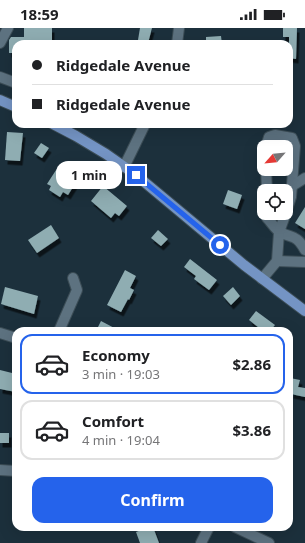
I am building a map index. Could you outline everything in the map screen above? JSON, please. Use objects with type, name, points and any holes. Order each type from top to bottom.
[{"type":"main road","points":[[0,100],[12,105]]},
{"type":"main road","points":[[61,128],[76,136],[136,175],[262,279],[305,311]]},
{"type":"street","points":[[0,44],[8,28]]},
{"type":"street","points":[[178,40],[179,28]]},
{"type":"street","points":[[0,77],[12,82]]},
{"type":"street","points":[[124,167],[143,128]]},
{"type":"street","points":[[268,140],[269,137],[275,135],[292,138],[293,140]]},
{"type":"street","points":[[293,141],[295,146],[293,173]]},
{"type":"street","points":[[293,185],[305,178]]},
{"type":"street","points":[[269,220],[280,232],[290,235],[300,241],[305,250]]},
{"type":"street","points":[[262,279],[277,260],[280,232],[284,220]]},
{"type":"street","points":[[277,260],[305,262]]},
{"type":"street","points":[[61,327],[77,290],[73,278]]},
{"type":"street","points":[[0,334],[12,337]]},
{"type":"street","points":[[0,470],[12,471]]},
{"type":"street","points":[[201,543],[207,531]]},
{"type":"street","points":[[244,531],[269,543]]},
{"type":"building","points":[[24,28],[52,28],[52,40],[12,40],[12,53],[9,53],[9,40],[11,37],[24,37]]},
{"type":"building","points":[[140,28],[152,28],[149,40],[138,40]]},
{"type":"building","points":[[283,28],[297,28],[296,59],[293,59],[293,40],[289,40],[289,37],[283,37]]},
{"type":"building","points":[[221,36],[222,40],[206,40],[206,37]]},
{"type":"building","points":[[7,132],[23,133],[20,161],[5,160]]},
{"type":"building","points":[[41,143],[49,148],[42,158],[34,153]]},
{"type":"building","points":[[58,167],[78,179],[68,195],[63,192],[60,197],[49,190],[51,186],[47,184]]},
{"type":"building","points":[[103,186],[127,206],[119,216],[115,213],[111,218],[91,201]]},
{"type":"building","points":[[228,190],[242,195],[237,209],[223,204]]},
{"type":"building","points":[[305,207],[305,229],[295,223]]},
{"type":"building","points":[[51,225],[59,238],[37,253],[28,240]]},
{"type":"building","points":[[158,230],[168,239],[161,246],[151,238]]},
{"type":"building","points":[[190,259],[217,280],[209,290],[194,279],[196,276],[184,267]]},
{"type":"building","points":[[125,270],[136,276],[130,288],[134,290],[121,312],[107,305]]},
{"type":"building","points":[[5,287],[38,296],[34,314],[1,304]]},
{"type":"building","points":[[233,287],[240,296],[231,305],[223,296]]},
{"type":"building","points":[[256,311],[275,325],[273,327],[258,327],[249,320]]},
{"type":"building","points":[[101,321],[112,327],[98,327]]},
{"type":"building","points":[[0,370],[12,373],[12,391],[0,389]]},
{"type":"building","points":[[293,379],[300,380],[298,387],[305,388],[305,397],[293,394]]},
{"type":"building","points":[[0,433],[9,433],[9,443],[0,443]]},
{"type":"building","points":[[154,531],[159,543],[140,543],[136,532]]},
{"type":"route","points":[[136,175],[220,245]]}]
